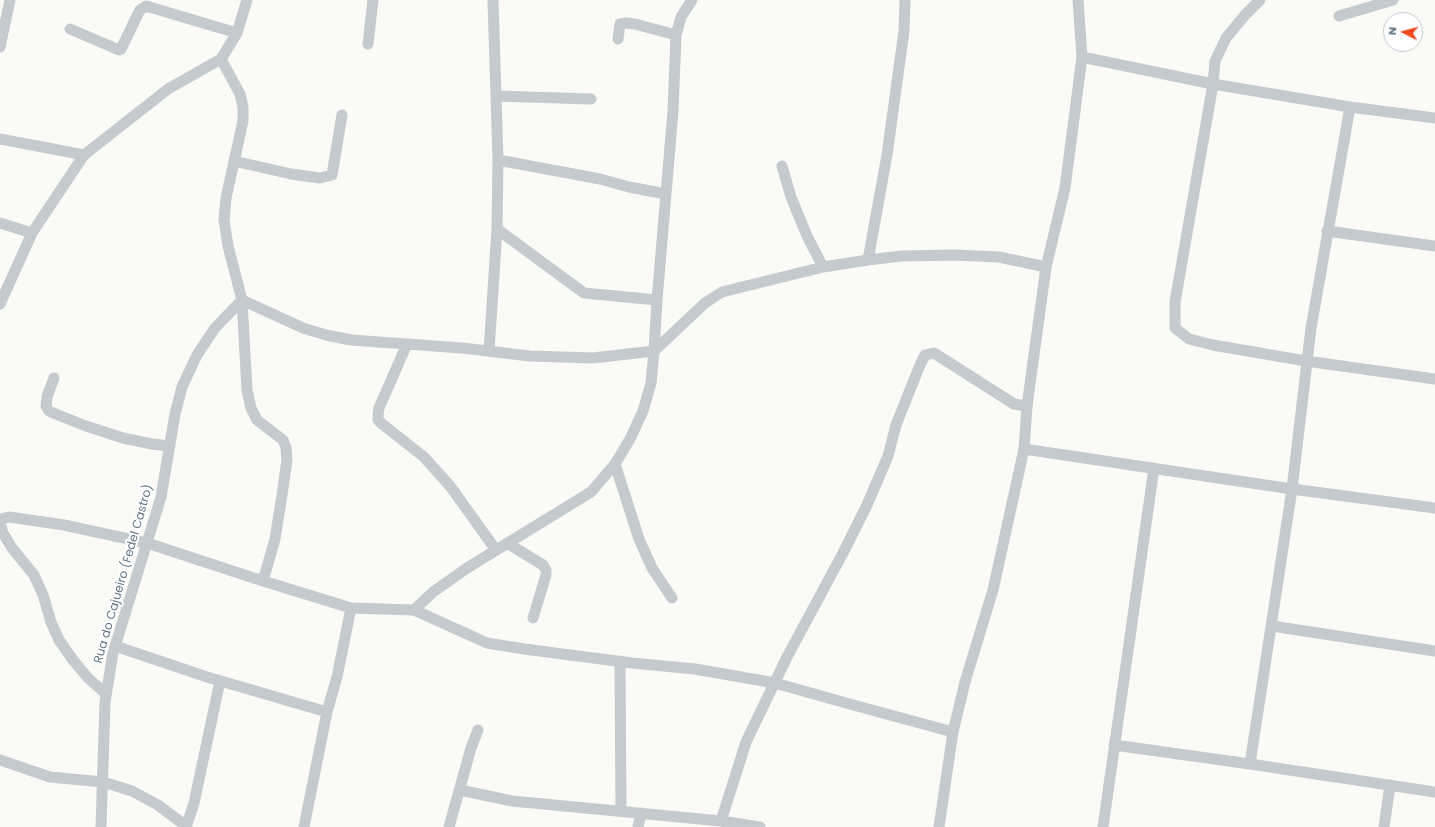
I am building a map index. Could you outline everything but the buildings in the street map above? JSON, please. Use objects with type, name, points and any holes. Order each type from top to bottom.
[{"type":"street","points":[[0,47],[10,0]]},
{"type":"street","points":[[0,304],[32,233],[84,155],[168,89],[221,59],[237,33],[247,0]]},
{"type":"street","points":[[368,44],[373,0]]},
{"type":"street","points":[[489,351],[497,229],[498,160],[493,0]]},
{"type":"street","points":[[414,610],[433,592],[467,568],[591,492],[615,464],[630,439],[643,411],[651,383],[654,351],[656,300],[673,111],[676,35],[681,17],[692,0]]},
{"type":"street","points":[[868,260],[887,155],[903,39],[905,0]]},
{"type":"street","points":[[938,827],[954,732],[965,682],[992,590],[1024,449],[1046,267],[1064,188],[1082,57],[1078,0]]},
{"type":"street","points":[[1260,0],[1226,38],[1215,61],[1213,84],[1176,302],[1175,328],[1189,339],[1306,361],[1435,378]]},
{"type":"street","points":[[1339,16],[1393,0]]},
{"type":"street","points":[[70,29],[119,50],[121,49],[140,10],[146,6],[237,33]]},
{"type":"street","points":[[618,39],[620,24],[626,23],[676,35]]},
{"type":"street","points":[[1082,57],[1213,84],[1350,107],[1435,118]]},
{"type":"street","points":[[221,59],[240,94],[243,107],[243,121],[226,198],[224,220],[228,246],[242,300],[247,390],[250,408],[257,420],[283,440],[286,448],[287,460],[275,539],[263,581]]},
{"type":"street","points":[[496,96],[592,99]]},
{"type":"street","points":[[1250,764],[1292,489],[1306,361],[1327,231],[1350,107]]},
{"type":"street","points":[[234,161],[291,174],[320,178],[332,175],[342,116]]},
{"type":"street","points":[[0,139],[84,155]]},
{"type":"street","points":[[498,160],[600,179],[629,187],[666,194]]},
{"type":"street","points":[[782,166],[790,197],[807,236],[823,267]]},
{"type":"street","points":[[0,223],[32,233]]},
{"type":"street","points":[[497,229],[584,293],[656,300]]},
{"type":"street","points":[[1327,231],[1435,246]]},
{"type":"street","points":[[242,300],[304,328],[326,336],[351,340],[489,351],[530,356],[594,358],[654,351],[705,302],[722,292],[823,267],[901,256],[954,255],[999,257],[1046,267]]},
{"type":"street","name":"Rua do Cajueiro (Fedel Castro)","points":[[101,827],[106,694],[115,646],[162,497],[175,414],[182,387],[197,355],[215,328],[242,300]]},
{"type":"street","points":[[407,344],[380,408],[378,420],[424,457],[450,486],[496,550]]},
{"type":"street","points":[[721,821],[746,742],[867,505],[888,456],[896,425],[925,355],[934,353],[1014,404],[1028,406]]},
{"type":"street","points":[[54,378],[47,397],[46,406],[50,411],[123,438],[170,446]]},
{"type":"street","points":[[1024,449],[1292,489],[1435,508]]},
{"type":"street","points":[[615,464],[639,539],[652,568],[672,598]]},
{"type":"street","points":[[1103,827],[1154,468]]},
{"type":"street","points":[[106,694],[83,672],[60,640],[51,622],[43,595],[34,575],[12,548],[3,533],[0,524],[1,519],[9,517],[64,525],[147,543],[351,608],[414,610],[487,643],[620,661],[695,669],[775,683],[954,732]]},
{"type":"street","points":[[507,543],[544,565],[546,570],[546,575],[533,618]]},
{"type":"street","points":[[304,827],[327,712],[337,677],[351,608]]},
{"type":"street","points":[[1272,626],[1435,651]]},
{"type":"street","points":[[115,646],[220,681],[327,712]]},
{"type":"street","points":[[620,661],[621,811]]},
{"type":"street","points":[[0,760],[50,777],[103,782],[132,791],[158,805],[187,827],[194,803],[220,681]]},
{"type":"street","points":[[449,827],[471,748],[478,730]]},
{"type":"street","points":[[1114,746],[1250,764],[1435,792]]},
{"type":"street","points":[[1384,827],[1390,785]]},
{"type":"street","points":[[460,790],[512,802],[721,821],[760,827]]},
{"type":"street","points":[[638,827],[641,813]]}]
